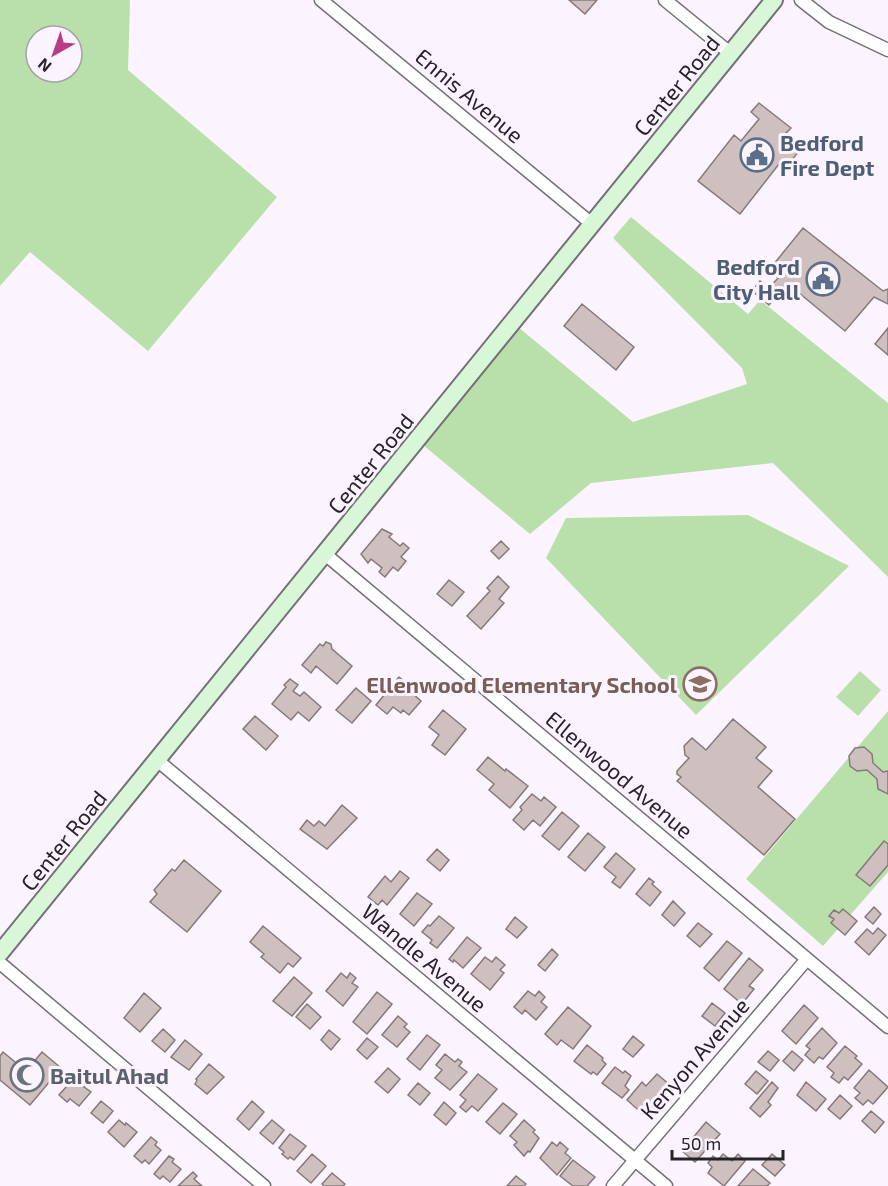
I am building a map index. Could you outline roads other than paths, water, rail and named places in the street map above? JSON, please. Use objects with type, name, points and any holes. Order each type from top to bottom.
[{"type":"main road","name":"Center Road","points":[[0,953],[774,0]]},
{"type":"street","name":"Ennis Avenue","points":[[321,0],[592,224]]},
{"type":"street","points":[[665,0],[730,53]]},
{"type":"street","points":[[801,0],[829,22],[888,50]]},
{"type":"street","name":"Ellenwood Avenue","points":[[325,554],[888,1027]]},
{"type":"street","name":"Wandle Avenue","points":[[157,760],[666,1186]]},
{"type":"street","name":"Kenyon Avenue","points":[[613,1186],[807,959]]},
{"type":"street","points":[[0,963],[264,1186]]},
{"type":"place","name":"Bedford Fire Dept","points":[[757,155]]},
{"type":"place","name":"Bedford City Hall","points":[[823,279]]},
{"type":"place","name":"Ellenwood Elementary School","points":[[700,684]]},
{"type":"place","name":"Baitul Ahad","points":[[27,1075]]}]
